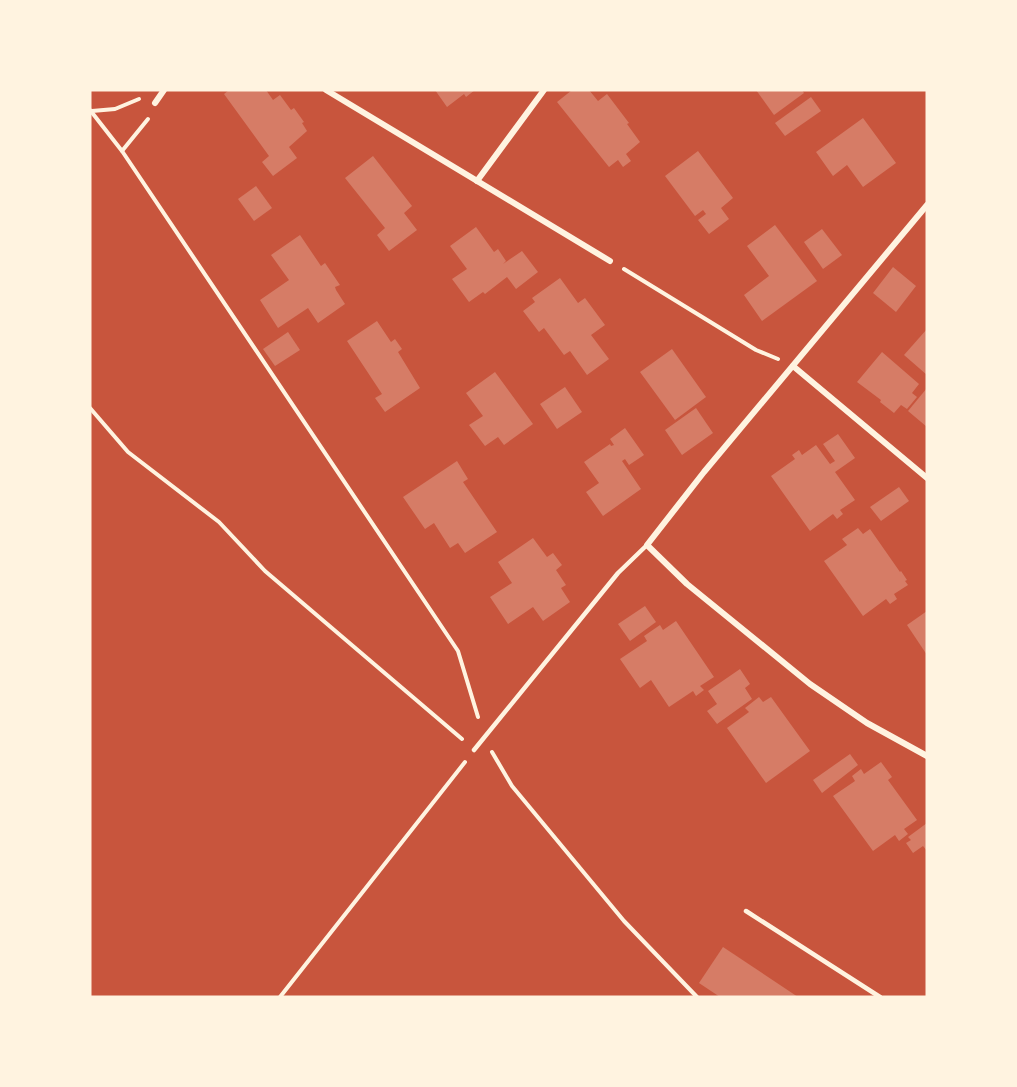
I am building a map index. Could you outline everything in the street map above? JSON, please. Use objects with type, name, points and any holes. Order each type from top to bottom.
[{"type":"street","points":[[155,103],[164,90]]},
{"type":"street","points":[[326,90],[610,261]]},
{"type":"street","points":[[477,181],[544,90]]},
{"type":"street","points":[[927,205],[704,472],[647,545],[687,584],[810,684],[867,723],[927,756]]},
{"type":"street","points":[[793,366],[927,478]]},
{"type":"lane","points":[[474,750],[618,573],[647,545]]},
{"type":"lane","points":[[746,911],[880,997]]},
{"type":"path","points":[[91,110],[115,109],[147,95]]},
{"type":"path","points":[[122,151],[147,122],[155,103]]},
{"type":"path","points":[[91,110],[122,151],[458,651],[484,736],[512,786],[624,921],[697,997]]},
{"type":"path","points":[[610,261],[756,350],[793,366]]},
{"type":"path","points":[[90,408],[128,452],[219,522],[265,571],[474,750],[280,997]]},
{"type":"building","points":[[229,90],[266,90],[273,100],[280,95],[291,110],[294,108],[304,122],[302,123],[307,131],[289,147],[297,158],[273,176],[262,162],[269,156],[224,94]]},
{"type":"building","points":[[435,90],[475,90],[466,97],[464,94],[447,107]]},
{"type":"building","points":[[572,90],[589,90],[598,101],[607,94],[629,123],[627,124],[640,142],[626,154],[631,161],[623,167],[618,160],[609,167],[557,102]]},
{"type":"building","points":[[756,90],[802,90],[804,93],[774,115]]},
{"type":"building","points":[[811,97],[821,111],[785,136],[775,123]]},
{"type":"building","points":[[863,118],[896,163],[863,187],[847,165],[833,176],[816,152]]},
{"type":"building","points":[[698,151],[733,198],[721,208],[729,219],[709,234],[698,220],[706,214],[703,210],[695,216],[665,176]]},
{"type":"building","points":[[373,156],[412,206],[404,213],[417,230],[389,251],[377,235],[385,228],[345,178]]},
{"type":"building","points":[[256,186],[272,208],[254,221],[238,199]]},
{"type":"building","points":[[775,225],[817,281],[762,321],[744,295],[769,276],[747,246]]},
{"type":"building","points":[[476,227],[494,252],[498,249],[506,261],[503,264],[522,251],[538,272],[516,289],[507,277],[485,294],[483,292],[469,302],[452,279],[467,269],[450,246]]},
{"type":"building","points":[[822,229],[842,255],[823,269],[804,242]]},
{"type":"building","points":[[300,235],[321,266],[325,263],[340,285],[335,287],[345,304],[318,323],[308,308],[278,328],[260,300],[289,280],[271,255]]},
{"type":"building","points":[[893,267],[916,286],[896,312],[873,293]]},
{"type":"building","points":[[560,278],[578,303],[585,298],[605,325],[591,335],[609,359],[587,375],[570,351],[564,355],[544,328],[539,332],[523,311],[535,302],[532,298]]},
{"type":"building","points":[[377,321],[391,342],[395,339],[402,349],[398,352],[420,388],[385,412],[375,398],[382,394],[347,341]]},
{"type":"building","points":[[927,329],[927,375],[904,355]]},
{"type":"building","points":[[288,332],[300,350],[275,366],[263,349]]},
{"type":"building","points":[[672,349],[706,397],[675,420],[640,372]]},
{"type":"building","points":[[882,352],[919,384],[912,393],[917,397],[907,409],[901,405],[894,413],[857,382]]},
{"type":"building","points":[[495,372],[533,424],[504,445],[498,437],[485,446],[469,425],[483,416],[466,393]]},
{"type":"building","points":[[565,387],[582,412],[557,429],[540,404]]},
{"type":"building","points":[[927,388],[927,427],[908,411]]},
{"type":"building","points":[[696,408],[713,433],[682,455],[665,430]]},
{"type":"building","points":[[625,428],[644,455],[629,465],[625,459],[622,461],[641,489],[603,516],[586,492],[599,483],[584,462],[610,444],[614,445],[610,439]]},
{"type":"building","points":[[838,434],[855,458],[835,472],[855,500],[840,510],[843,514],[837,519],[833,514],[810,531],[771,476],[795,459],[792,455],[799,450],[802,455],[816,445],[830,464],[835,461],[823,444]]},
{"type":"building","points":[[457,461],[468,479],[463,482],[497,532],[465,553],[458,543],[450,548],[434,523],[425,529],[403,497]]},
{"type":"building","points":[[899,487],[909,501],[881,521],[870,507]]},
{"type":"building","points":[[858,528],[863,534],[870,529],[901,571],[908,585],[894,594],[897,599],[890,604],[886,599],[863,616],[824,561],[847,545],[842,539]]},
{"type":"building","points":[[533,538],[547,557],[553,553],[562,565],[556,570],[566,585],[561,588],[570,602],[543,621],[533,607],[508,624],[490,597],[512,583],[498,562]]},
{"type":"building","points":[[645,606],[656,622],[630,641],[618,624]]},
{"type":"building","points":[[927,611],[927,655],[907,625]]},
{"type":"building","points":[[676,621],[714,677],[700,686],[704,690],[696,696],[693,691],[669,707],[651,680],[640,688],[620,659],[647,641],[644,636],[660,625],[663,630]]},
{"type":"building","points":[[740,669],[750,684],[745,688],[752,699],[717,724],[707,711],[717,704],[708,691]]},
{"type":"building","points":[[759,697],[763,702],[771,697],[810,751],[766,783],[727,728],[749,712],[745,708]]},
{"type":"building","points":[[850,754],[858,765],[822,793],[813,780]]},
{"type":"building","points":[[881,762],[892,777],[888,780],[917,820],[904,829],[908,834],[899,841],[895,835],[873,851],[833,796],[855,781],[852,776],[861,769],[864,774]]},
{"type":"building","points":[[927,823],[927,851],[923,846],[913,853],[906,843],[911,840],[908,837]]},
{"type":"building","points":[[723,947],[798,997],[720,997],[699,983]]}]
